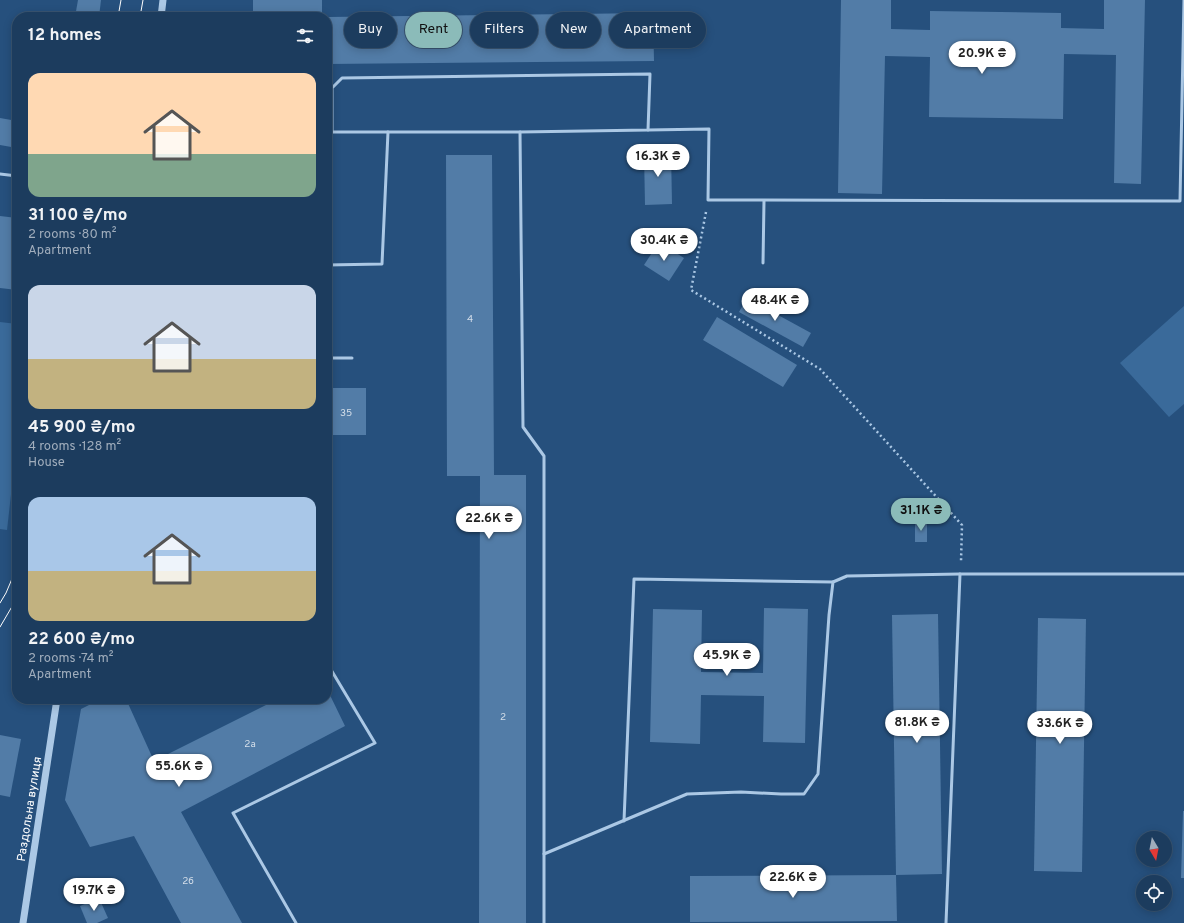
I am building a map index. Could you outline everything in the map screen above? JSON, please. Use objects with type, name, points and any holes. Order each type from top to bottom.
[{"type":"street","points":[[162,12],[163,0]]},
{"type":"street","name":"Раздольна вулиця","points":[[23,923],[56,704]]},
{"type":"lane","points":[[648,130],[650,74],[342,78],[332,88],[332,132],[520,132],[648,130],[709,129],[708,200],[1180,201],[1184,0]]},
{"type":"lane","points":[[332,265],[382,264],[388,132]]},
{"type":"lane","points":[[520,132],[523,427],[544,456],[544,923]]},
{"type":"lane","points":[[0,174],[12,175]]},
{"type":"lane","points":[[763,263],[764,201]]},
{"type":"lane","points":[[332,358],[352,358]]},
{"type":"lane","points":[[624,821],[634,579],[833,582],[847,576],[960,574],[1184,574]]},
{"type":"lane","points":[[946,923],[960,574]]},
{"type":"lane","points":[[544,854],[687,794],[741,792],[804,794],[818,774],[829,615],[833,582]]},
{"type":"lane","points":[[296,923],[233,813],[375,743],[332,671]]},
{"type":"path","points":[[708,200],[691,290],[820,369],[962,526],[960,574]]},
{"type":"shaded area","points":[[1184,306],[1184,404],[1169,417],[1120,363]]},
{"type":"shaded area","points":[[0,322],[12,323],[12,486],[7,530],[0,529]]},
{"type":"building","points":[[78,0],[101,0],[100,12],[76,12]]},
{"type":"building","points":[[253,0],[322,0],[322,12],[253,12]]},
{"type":"building","points":[[841,0],[891,0],[891,29],[930,30],[930,11],[1061,13],[1061,28],[1104,29],[1104,0],[1145,0],[1141,184],[1114,183],[1116,55],[1064,54],[1063,119],[929,117],[930,57],[885,56],[882,194],[838,193]]},
{"type":"building","points":[[538,14],[546,14],[546,48],[601,48],[601,14],[609,14],[609,48],[654,48],[654,61],[332,64],[332,17],[344,17],[344,48],[397,48],[397,16],[405,16],[405,48],[462,48],[462,15],[470,15],[470,48],[538,48]]},
{"type":"building","points":[[0,118],[12,120],[12,147],[0,145]]},
{"type":"building","points":[[671,152],[672,204],[645,205],[644,153]]},
{"type":"building","points":[[446,155],[492,155],[494,475],[526,475],[526,923],[479,923],[480,476],[447,476]]},
{"type":"building","points":[[0,216],[12,217],[12,289],[0,288]]},
{"type":"building","points":[[659,242],[684,258],[669,281],[644,265]]},
{"type":"building","points":[[747,298],[811,333],[803,347],[739,312]]},
{"type":"building","points":[[717,317],[797,365],[783,387],[703,340]]},
{"type":"building","points":[[332,388],[366,388],[366,435],[332,435]]},
{"type":"building","points":[[915,523],[927,523],[927,542],[915,542]]},
{"type":"building","points":[[764,608],[808,609],[805,743],[763,742],[764,696],[701,695],[700,744],[650,742],[653,609],[702,610],[701,672],[763,673]]},
{"type":"building","points":[[938,614],[942,874],[896,875],[892,615]]},
{"type":"building","points":[[1038,618],[1086,619],[1082,872],[1034,871]]},
{"type":"building","points":[[332,699],[345,726],[181,812],[242,923],[181,923],[134,836],[90,847],[65,800],[81,709],[91,704],[128,704],[154,761],[268,704],[332,704]]},
{"type":"building","points":[[0,735],[21,739],[10,797],[0,795]]},
{"type":"building","points":[[1183,811],[1184,878],[1181,878]]},
{"type":"building","points":[[896,875],[897,921],[690,922],[690,876]]},
{"type":"building","points":[[99,898],[108,918],[97,923],[87,923],[80,906]]},
{"type":"tram line","points":[[119,12],[121,0]]},
{"type":"tram line","points":[[141,12],[143,0]]},
{"type":"tram line","points":[[0,603],[12,579]]},
{"type":"tram line","points":[[0,627],[12,607]]}]
